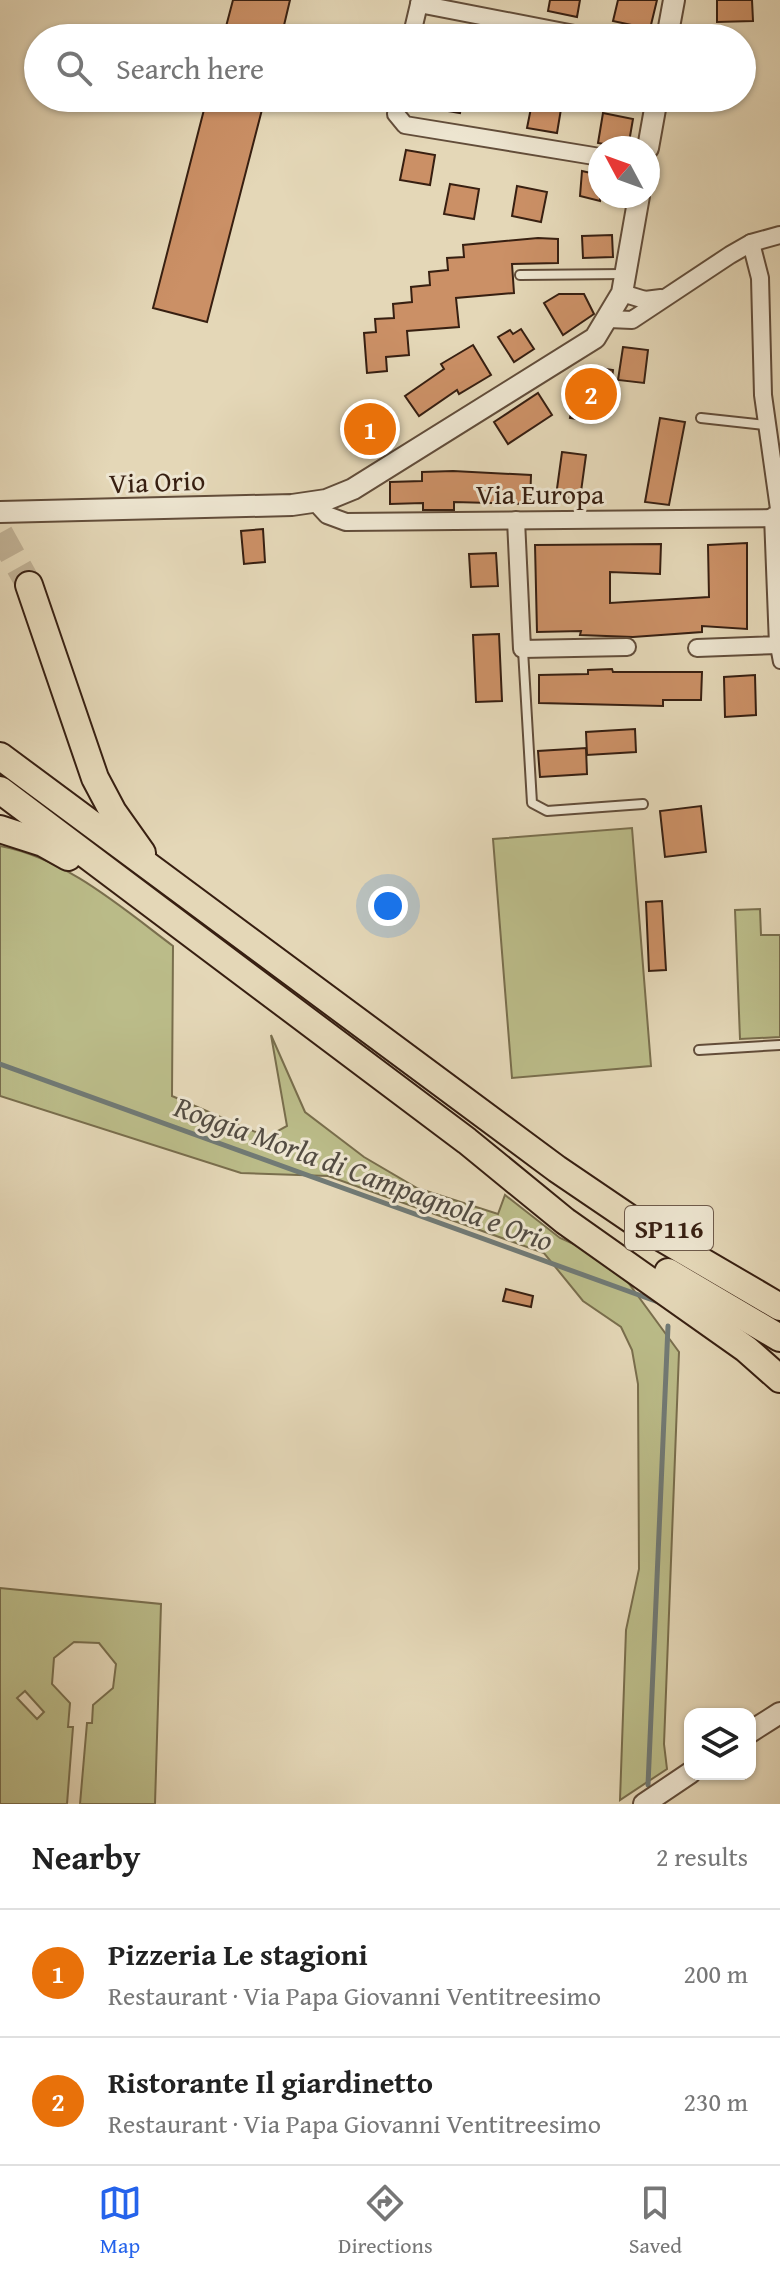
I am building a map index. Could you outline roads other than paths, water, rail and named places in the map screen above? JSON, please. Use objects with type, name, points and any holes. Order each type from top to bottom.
[{"type":"highway","points":[[29,585],[95,778],[133,843],[175,887]]},
{"type":"highway","points":[[0,756],[557,1169],[638,1224],[780,1307]]},
{"type":"highway","points":[[0,790],[467,1141],[565,1221],[695,1311],[780,1379]]},
{"type":"highway","points":[[0,829],[43,843],[175,935],[237,968]]},
{"type":"highway","points":[[467,1141],[631,1249],[780,1338]]},
{"type":"highway","name":"SP116","points":[[557,1169],[780,1287]]},
{"type":"street","points":[[670,24],[674,0]]},
{"type":"street","points":[[414,24],[419,2],[527,24]]},
{"type":"street","points":[[396,112],[402,123],[588,155]]},
{"type":"street","points":[[650,136],[654,112]]},
{"type":"street","name":"Via Orio","points":[[0,512],[315,502],[353,489],[585,346],[609,319],[624,283],[637,208]]},
{"type":"street","points":[[609,319],[632,320],[661,298],[751,243],[780,235]]},
{"type":"street","points":[[697,648],[778,654],[778,517],[765,425],[772,394],[760,278],[751,243]]},
{"type":"street","points":[[624,283],[645,300],[661,298]]},
{"type":"street","name":"Via Europa","points":[[315,502],[327,515],[346,522],[778,517]]},
{"type":"street","points":[[516,520],[523,650],[627,647]]},
{"type":"street","points":[[756,1728],[780,1713]]},
{"type":"street","points":[[644,1804],[684,1777]]},
{"type":"lane","points":[[520,275],[624,283]]},
{"type":"lane","points":[[701,418],[765,425]]},
{"type":"lane","points":[[523,650],[532,803],[547,811],[643,804]]},
{"type":"lane","points":[[699,1050],[780,1045]]},
{"type":"waterway","name":"Roggia Morla di Campagnola e Orio","points":[[0,1064],[661,1303]]},
{"type":"waterway","points":[[648,1785],[668,1326]]},
{"type":"tunnel","points":[[0,533],[29,585]]},
{"type":"place","name":"Ristorante Il giardinetto","points":[[591,394]]},
{"type":"place","name":"Pizzeria Le stagioni","points":[[370,429]]}]
